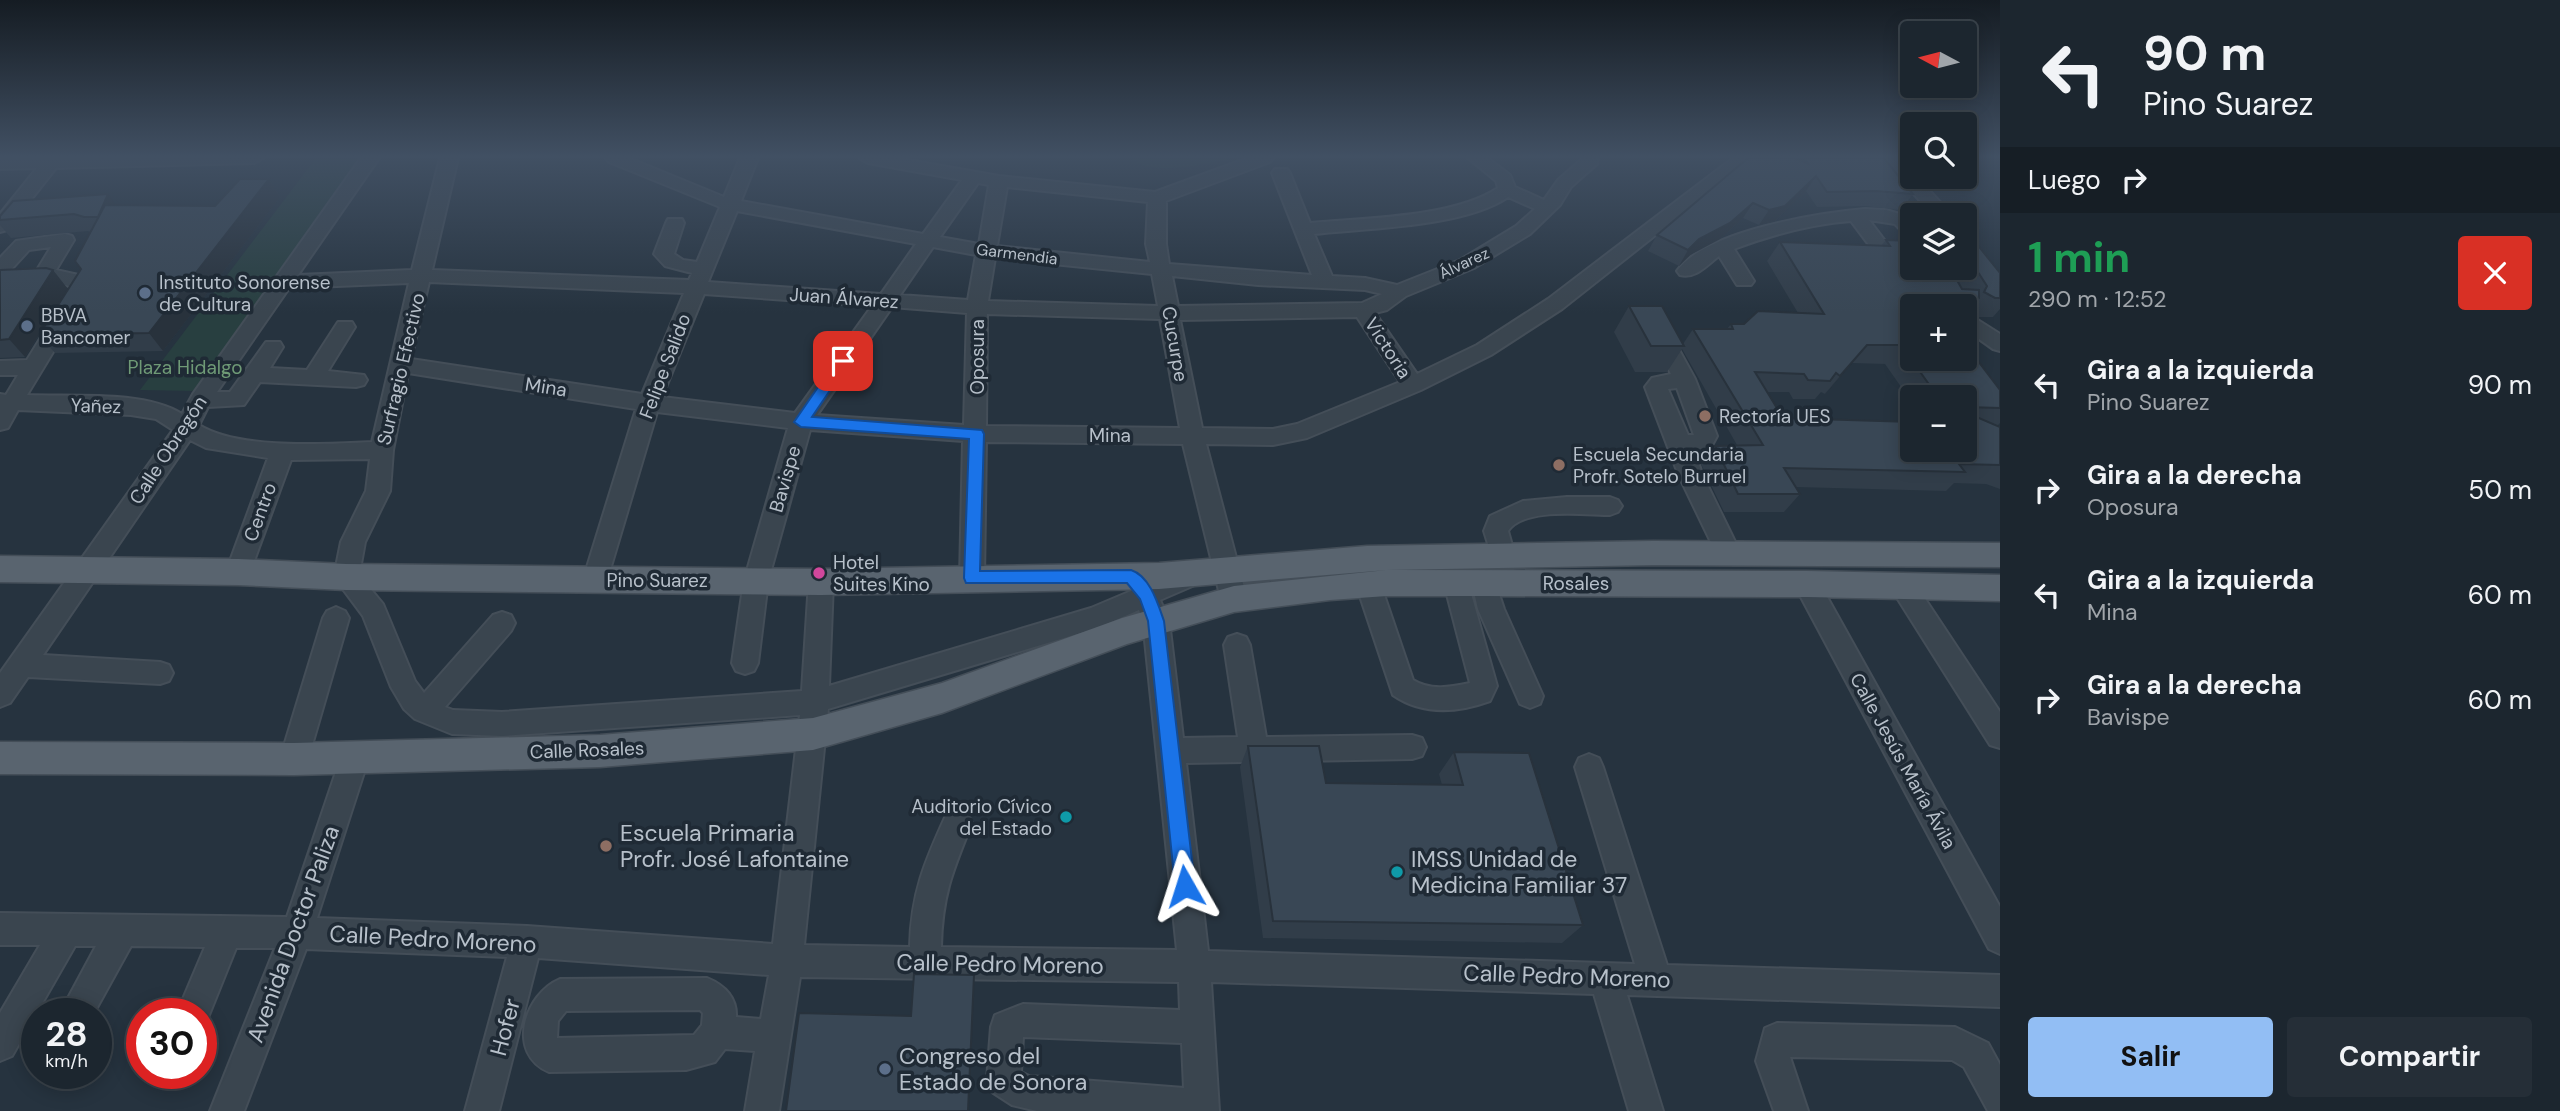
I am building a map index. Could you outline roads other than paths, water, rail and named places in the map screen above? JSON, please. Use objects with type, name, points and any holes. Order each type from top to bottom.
[{"type":"main road","name":"Rosales","points":[[1145,598],[1367,558],[1729,554],[2000,555]]},
{"type":"main road","name":"Pino Suarez","points":[[0,569],[595,580],[821,582],[972,578],[1145,598],[1196,573],[1231,584]]},
{"type":"main road","name":"Rosales","points":[[1231,584],[1807,584],[2000,588]]},
{"type":"main road","name":"Calle Rosales","points":[[0,758],[295,759],[600,751],[942,698],[1145,598]]},
{"type":"street","points":[[0,226],[13,210]]},
{"type":"street","name":"Calle Obregón","points":[[0,695],[187,427],[201,399],[334,210]]},
{"type":"street","name":"Surfragio Efectivo","points":[[346,577],[353,542],[378,491],[382,450],[399,364],[437,210]]},
{"type":"street","name":"Felipe Salido","points":[[595,580],[649,404],[727,210]]},
{"type":"street","name":"Garmendia","points":[[760,210],[985,251],[1258,279],[1364,284],[1394,291]]},
{"type":"street","name":"Bavispe","points":[[745,663],[756,581],[801,422],[949,210]]},
{"type":"street","name":"Oposura","points":[[972,578],[977,307],[993,210]]},
{"type":"street","name":"Cucurpe","points":[[1156,210],[1154,230],[1160,268],[1192,435],[1231,584]]},
{"type":"street","points":[[1296,210],[1324,282]]},
{"type":"street","points":[[1304,229],[1457,210]]},
{"type":"street","name":"Álvarez","points":[[1394,291],[1494,249],[1523,230],[1546,210]]},
{"type":"street","name":"Mina","points":[[399,364],[649,404],[801,422],[976,434],[1192,435],[1250,439],[1299,432],[1413,385],[1484,350],[1555,304],[1677,210]]},
{"type":"street","points":[[1856,215],[1876,241]]},
{"type":"street","points":[[1687,271],[1723,247],[1808,223],[1856,215],[1900,219]]},
{"type":"street","points":[[675,223],[664,254],[667,260],[700,278]]},
{"type":"street","points":[[1808,223],[1822,239]]},
{"type":"street","points":[[43,275],[65,240]]},
{"type":"street","points":[[0,270],[23,245],[88,240]]},
{"type":"street","points":[[1723,247],[1744,281]]},
{"type":"street","points":[[0,280],[75,273],[83,286],[32,367],[6,402],[0,422]]},
{"type":"street","name":"Juan Álvarez","points":[[284,282],[422,276],[700,278],[885,300],[977,307],[1170,313],[1363,310],[1380,305],[1394,291]]},
{"type":"street","name":"Victoria","points":[[1363,310],[1413,385]]},
{"type":"street","points":[[1648,312],[1685,379],[1660,383],[1656,387],[1681,443],[1691,476],[1729,554]]},
{"type":"street","points":[[1977,326],[2000,344]]},
{"type":"street","points":[[313,377],[345,327]]},
{"type":"street","points":[[1977,342],[2000,358]]},
{"type":"street","points":[[201,399],[236,400],[273,347]]},
{"type":"street","points":[[0,368],[32,367]]},
{"type":"street","points":[[254,374],[356,380]]},
{"type":"street","name":"Yañez","points":[[6,402],[162,412],[206,439],[282,452],[382,450]]},
{"type":"street","name":"Centro","points":[[238,572],[282,452]]},
{"type":"street","points":[[1503,556],[1496,531],[1498,523],[1513,514],[1537,508],[1610,506]]},
{"type":"street","points":[[346,577],[374,611],[404,687],[425,711],[502,623]]},
{"type":"street","points":[[762,1111],[787,961],[813,718],[821,582]]},
{"type":"street","points":[[1369,584],[1402,688],[1414,697],[1452,698],[1480,692],[1484,686],[1470,583]]},
{"type":"street","points":[[1470,583],[1491,609],[1530,696]]},
{"type":"street","name":"Calle Jesús María Ávila","points":[[1807,584],[2000,938]]},
{"type":"street","points":[[1903,586],[2000,736]]},
{"type":"street","points":[[1145,598],[1170,751],[1194,966],[1202,1109],[1024,1093],[1004,1080],[1007,1027],[1023,1020],[1196,1027]]},
{"type":"street","points":[[295,759],[336,618]]},
{"type":"street","points":[[1237,645],[1254,750]]},
{"type":"street","points":[[20,665],[160,673]]},
{"type":"street","name":"Calle Rosales","points":[[425,711],[452,722],[502,724],[813,718]]},
{"type":"street","points":[[1170,751],[1412,747]]},
{"type":"street","name":"Avenida Doctor Paliza","points":[[228,1111],[297,933],[355,757]]},
{"type":"street","points":[[1589,767],[1656,979]]},
{"type":"street","points":[[925,963],[926,912],[931,888],[957,823]]},
{"type":"street","name":"Calle Pedro Moreno","points":[[0,929],[228,930],[527,942],[787,961],[1194,966],[2000,990]]},
{"type":"street","points":[[0,1044],[67,930]]},
{"type":"street","points":[[199,998],[228,930]]},
{"type":"street","points":[[84,998],[122,931]]},
{"type":"street","name":"Hofer","points":[[482,1111],[527,942]]},
{"type":"street","points":[[1605,977],[1646,1111]]},
{"type":"street","points":[[707,994],[720,1007],[718,1032],[703,1050],[686,1053],[549,1055],[541,1046],[540,1026],[545,1007],[560,995],[707,994]]},
{"type":"street","points":[[718,1032],[774,1036]]},
{"type":"street","points":[[1791,1111],[1773,1060],[1777,1040],[1955,1044],[1976,1055],[2000,1099]]},
{"type":"place","name":"Instituto Sonorense de Cultura","points":[[145,293]]},
{"type":"place","name":"BBVA Bancomer","points":[[27,326]]},
{"type":"place","name":"Rectoría UES","points":[[1705,416]]},
{"type":"place","name":"Escuela Secundaria Profr. Sotelo Burruel","points":[[1559,465]]},
{"type":"place","name":"Hotel Suites Kino","points":[[819,573]]},
{"type":"place","name":"Auditorio Cívico del Estado","points":[[1066,817]]},
{"type":"place","name":"Escuela Primaria Profr. José Lafontaine","points":[[606,846]]},
{"type":"place","name":"IMSS Unidad de Medicina Familiar 37","points":[[1397,872]]},
{"type":"place","name":"Congreso del Estado de Sonora","points":[[885,1069]]},
{"type":"park label","name":"Plaza Hidalgo","points":[[185,367]]}]
